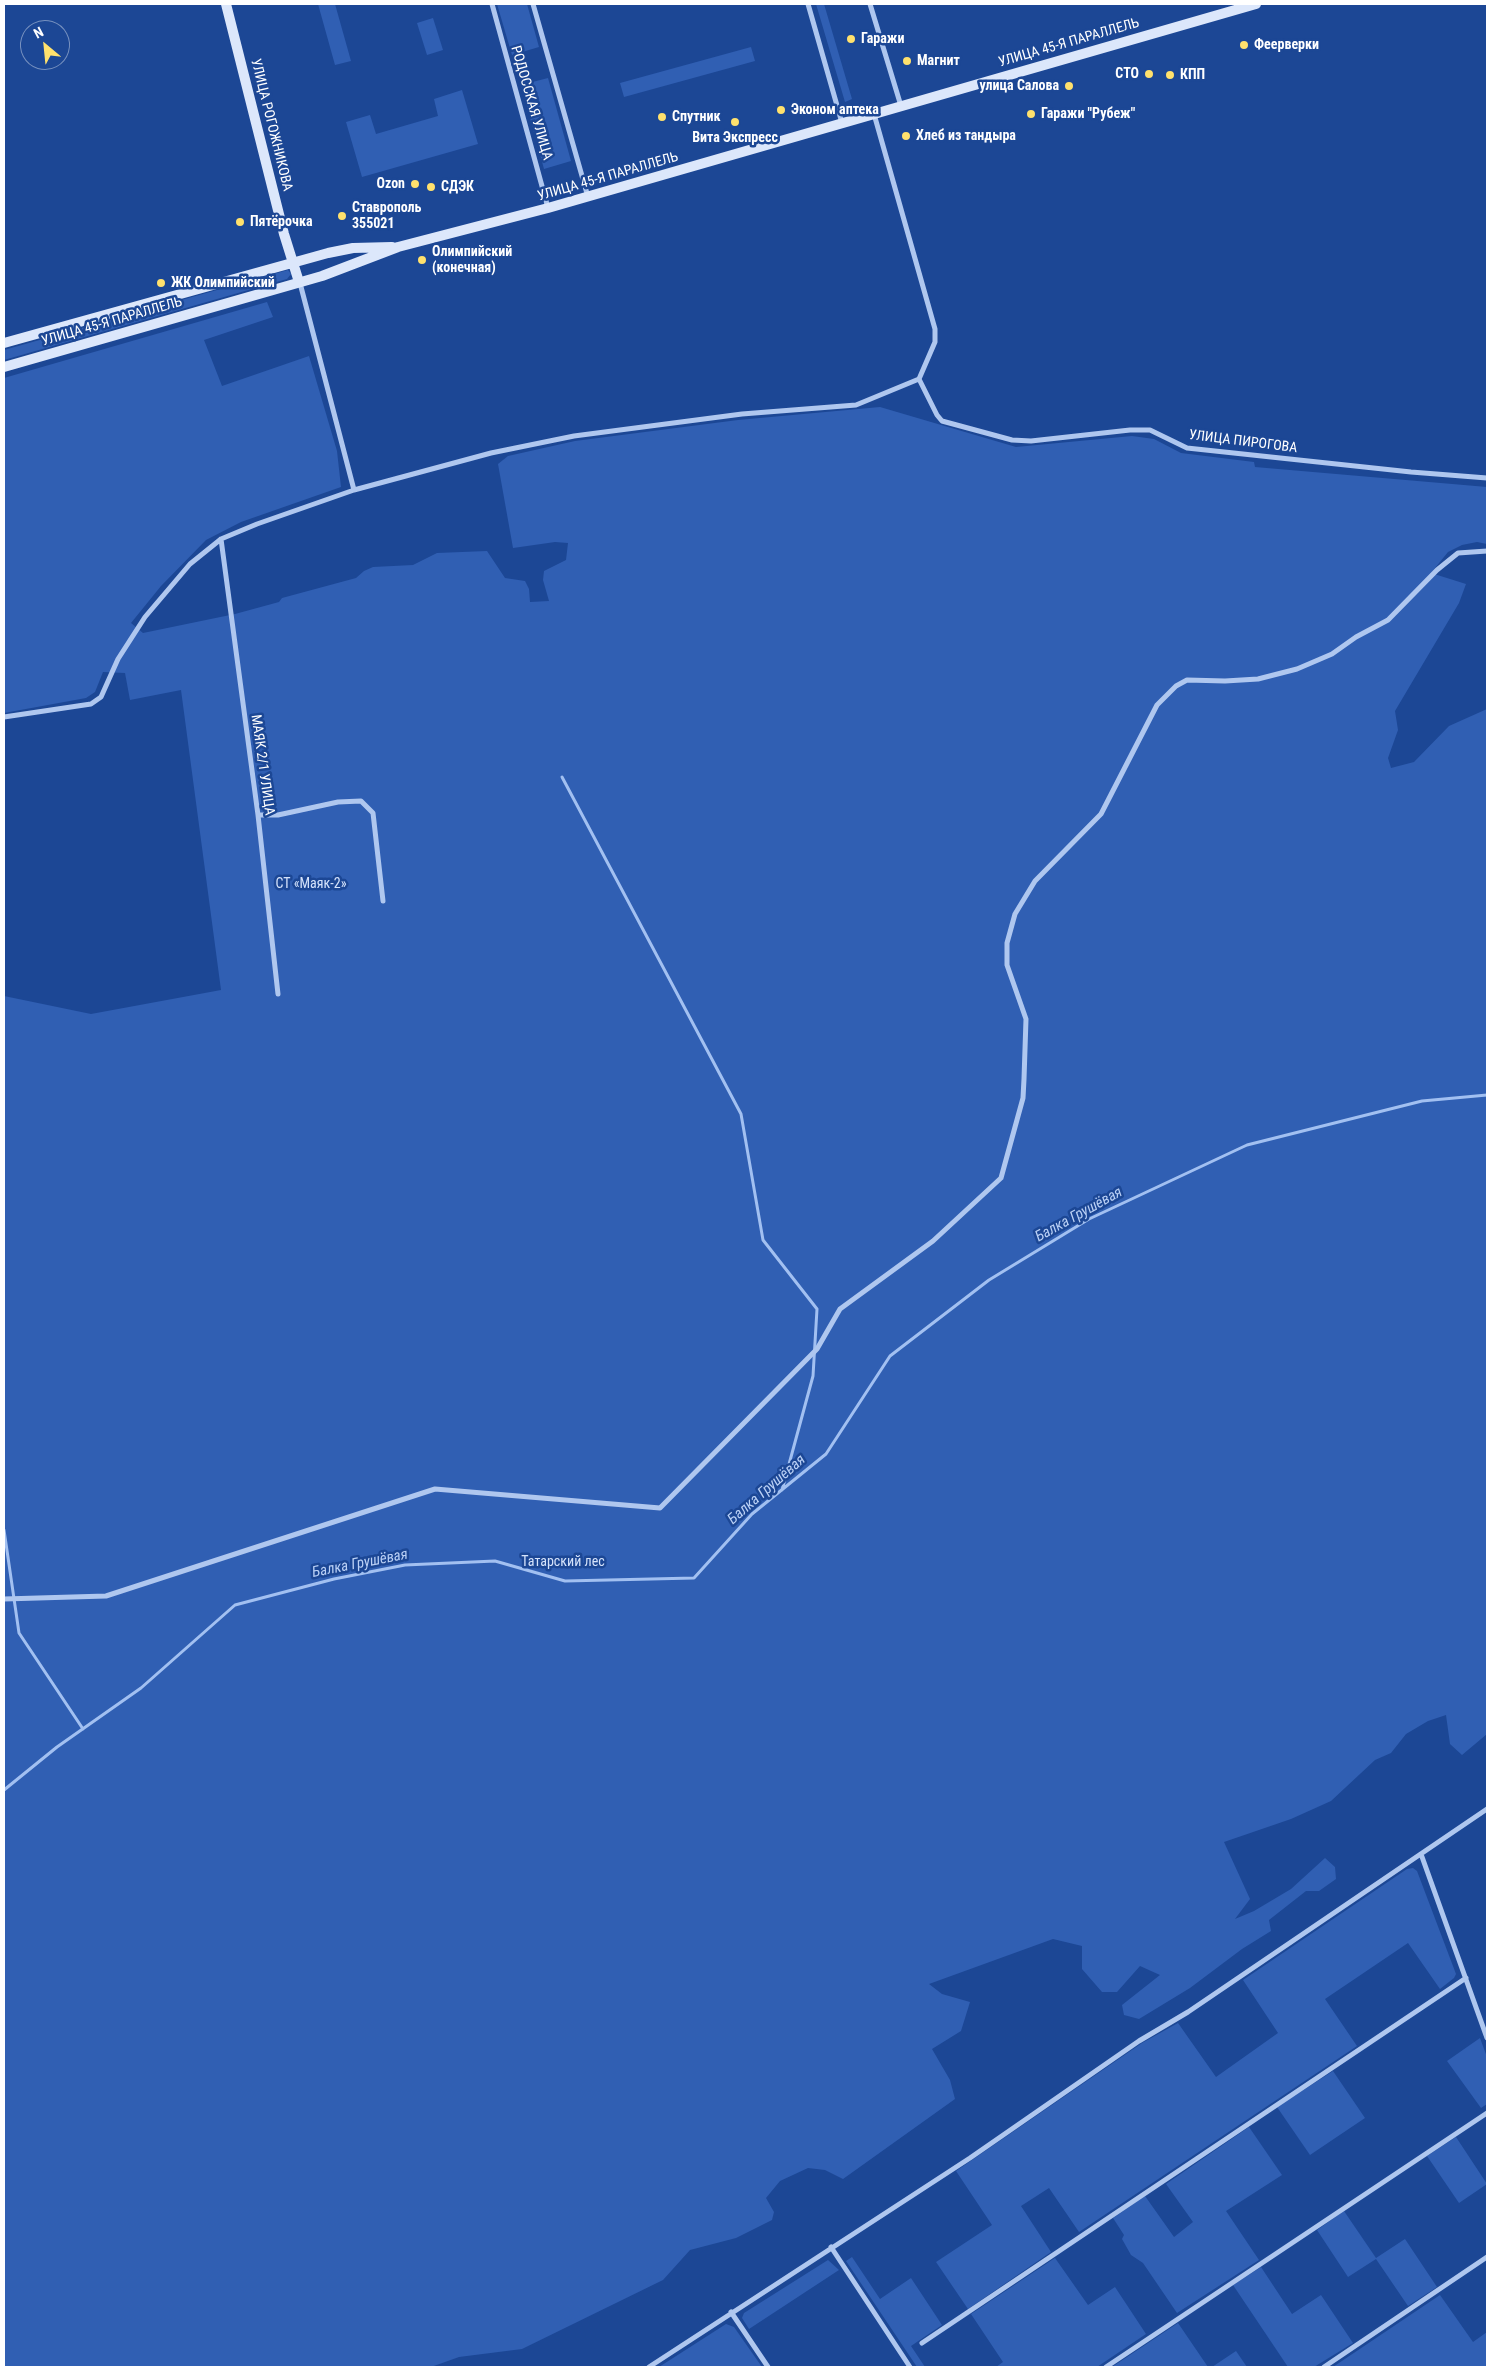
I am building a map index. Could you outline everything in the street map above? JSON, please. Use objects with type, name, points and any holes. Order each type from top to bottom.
[{"type":"main road","name":"УЛИЦА РОГОЖНИКОВА","points":[[226,4],[292,262],[299,282]]},
{"type":"main road","name":"УЛИЦА 45-Я ПАРАЛЛЕЛЬ","points":[[4,366],[299,282],[355,264],[398,247],[588,197],[1256,4]]},
{"type":"main road","name":"УЛИЦА 45-Я ПАРАЛЛЕЛЬ","points":[[4,343],[292,262],[353,248],[398,247]]},
{"type":"street","name":"РОДОССКАЯ УЛИЦА","points":[[492,4],[548,208]]},
{"type":"street","name":"РОДОССКАЯ УЛИЦА","points":[[533,4],[588,197]]},
{"type":"street","points":[[808,4],[842,123]]},
{"type":"street","points":[[870,4],[901,106]]},
{"type":"street","points":[[4,717],[91,704],[101,697],[118,659],[145,617],[190,564],[221,539],[257,524],[354,490],[456,462],[574,436],[742,414],[856,405],[919,379],[935,342],[935,329],[874,114]]},
{"type":"street","points":[[299,282],[354,490]]},
{"type":"street","name":"УЛИЦА ПИРОГОВА","points":[[919,379],[937,415],[942,421],[1012,440],[1031,441],[1130,430],[1150,430],[1187,448],[1411,472],[1487,478]]},
{"type":"street","name":"МАЯК 2/1 УЛИЦА","points":[[221,539],[258,815],[278,994]]},
{"type":"street","points":[[4,1599],[106,1596],[434,1489],[660,1508],[816,1349],[840,1309],[933,1241],[1001,1178],[1023,1098],[1026,1019],[1007,965],[1007,943],[1014,914],[1036,881],[1102,814],[1157,705],[1176,686],[1187,680],[1224,682],[1258,679],[1297,669],[1332,654],[1356,637],[1388,620],[1437,570],[1458,553],[1487,551]]},
{"type":"street","points":[[258,815],[278,815],[338,802],[361,801],[373,812],[383,901]]},
{"type":"street","points":[[649,2367],[830,2247],[970,2158],[1140,2041],[1188,2012],[1487,1809]]},
{"type":"street","points":[[1421,1854],[1487,2038]]},
{"type":"street","points":[[922,2342],[1466,1978]]},
{"type":"street","points":[[1106,2367],[1487,2113]]},
{"type":"street","points":[[830,2247],[910,2367]]},
{"type":"street","points":[[1324,2367],[1487,2257]]},
{"type":"street","points":[[731,2312],[768,2367]]},
{"type":"green space","points":[[318,4],[335,4],[351,61],[335,65]]},
{"type":"green space","points":[[497,4],[527,4],[539,47],[512,55]]},
{"type":"green space","points":[[816,4],[824,4],[852,99],[845,102]]},
{"type":"green space","points":[[433,18],[443,50],[427,55],[417,23]]},
{"type":"green space","points":[[751,47],[755,61],[624,97],[620,83]]},
{"type":"green space","points":[[548,78],[571,161],[544,169],[521,85]]},
{"type":"green space","points":[[462,90],[478,144],[362,177],[346,122],[370,115],[376,134],[438,116],[434,99]]},
{"type":"green space","points":[[288,270],[291,274],[287,279],[4,360],[4,350]]},
{"type":"green space","name":"Татарский лес","points":[[267,302],[273,317],[204,340],[222,386],[309,356],[337,451],[341,487],[241,522],[206,540],[161,586],[131,623],[143,633],[235,614],[279,602],[282,598],[356,578],[364,571],[373,567],[413,565],[437,553],[487,551],[505,578],[525,581],[529,589],[530,602],[549,601],[543,580],[544,571],[566,560],[568,543],[555,542],[513,548],[498,464],[508,456],[575,441],[738,420],[880,407],[1016,447],[1132,436],[1154,439],[1181,453],[1254,462],[1255,467],[1487,487],[1487,544],[1477,542],[1462,545],[1448,552],[1431,573],[1466,584],[1459,603],[1395,711],[1398,730],[1388,758],[1391,768],[1414,762],[1449,726],[1487,709],[1487,1734],[1462,1755],[1450,1744],[1446,1715],[1428,1721],[1406,1734],[1391,1753],[1375,1760],[1331,1801],[1291,1819],[1224,1842],[1250,1899],[1235,1919],[1254,1911],[1291,1889],[1325,1858],[1335,1867],[1336,1879],[1319,1891],[1306,1891],[1269,1920],[1271,1931],[1242,1949],[1190,1988],[1139,2019],[1124,2015],[1122,2005],[1160,1975],[1140,1966],[1117,1992],[1102,1992],[1082,1969],[1082,1946],[1053,1939],[929,1984],[942,1994],[970,2002],[961,2031],[932,2049],[950,2080],[955,2099],[843,2179],[825,2170],[808,2168],[780,2181],[766,2198],[774,2212],[772,2220],[736,2238],[690,2250],[663,2280],[522,2349],[459,2357],[431,2367],[4,2367],[4,996],[91,1014],[221,990],[181,690],[130,700],[125,673],[103,672],[95,692],[86,698],[4,713],[4,378]]},
{"type":"green space","points":[[1413,1868],[1417,1871],[1456,1974],[1454,1978],[1440,1989],[1408,1943],[1325,1999],[1357,2046],[1079,2232],[1049,2188],[1021,2206],[1051,2252],[968,2309],[936,2262],[992,2225],[956,2171],[1142,2043],[1178,2023],[1216,2077],[1278,2033],[1243,1980],[1407,1869]]},
{"type":"green space","points":[[1480,2038],[1487,2057],[1487,2104],[1481,2108],[1447,2061]]},
{"type":"green space","points":[[1333,2071],[1365,2118],[1310,2155],[1277,2107]]},
{"type":"green space","points":[[1249,2127],[1282,2175],[1226,2211],[1259,2260],[1177,2313],[1143,2263],[1131,2255],[1122,2239],[1124,2235],[1113,2218],[1145,2196],[1174,2237],[1193,2222],[1166,2184]]},
{"type":"green space","points":[[1456,2137],[1487,2184],[1459,2203],[1427,2156]]},
{"type":"green space","points":[[1344,2211],[1376,2258],[1405,2239],[1437,2287],[1408,2306],[1376,2259],[1348,2277],[1317,2230]]},
{"type":"green space","points":[[852,2257],[880,2299],[911,2278],[942,2325],[911,2346],[925,2367],[917,2367],[846,2261]]},
{"type":"green space","points":[[1055,2258],[1088,2305],[1115,2287],[1146,2334],[1097,2367],[996,2367],[1003,2362],[971,2314]]},
{"type":"green space","points":[[828,2260],[839,2270],[749,2329],[742,2318],[744,2313]]},
{"type":"green space","points":[[1261,2267],[1292,2314],[1321,2295],[1353,2343],[1314,2367],[1288,2367],[1233,2285]]},
{"type":"green space","points":[[1440,2295],[1473,2342],[1487,2332],[1487,2367],[1333,2367]]},
{"type":"green space","points":[[1178,2323],[1208,2367],[1112,2367]]},
{"type":"green space","points":[[726,2324],[734,2327],[762,2367],[659,2367]]},
{"type":"green space","points":[[1236,2351],[1247,2367],[1212,2367]]},
{"type":"waterway","points":[[562,777],[741,1114],[763,1240],[817,1309],[813,1376],[782,1490]]},
{"type":"waterway","name":"Балка Грушёвая","points":[[4,1790],[57,1747],[141,1688],[235,1605],[334,1579],[405,1565],[495,1561],[565,1581],[694,1578],[752,1514],[826,1454],[890,1356],[989,1280],[1089,1219],[1247,1145],[1422,1101],[1487,1095]]},
{"type":"waterway","points":[[4,1530],[19,1633],[83,1729]]},
{"type":"place","name":"Гаражи","points":[[851,39]]},
{"type":"place","name":"Феерверки","points":[[1244,45]]},
{"type":"place","name":"Магнит","points":[[907,61]]},
{"type":"place","name":"СТО","points":[[1149,74]]},
{"type":"place","name":"КПП","points":[[1170,75]]},
{"type":"place","name":"улица Салова","points":[[1069,86]]},
{"type":"place","name":"Эконом аптека","points":[[781,110]]},
{"type":"place","name":"Гаражи \"Рубеж\"","points":[[1031,114]]},
{"type":"place","name":"Спутник","points":[[662,117]]},
{"type":"place","name":"Вита Экспресс","points":[[735,122]]},
{"type":"place","name":"Хлеб из тандыра","points":[[906,136]]},
{"type":"place","name":"Ozon","points":[[415,184]]},
{"type":"place","name":"СДЭК","points":[[431,187]]},
{"type":"place","name":"Ставрополь 355021","points":[[342,216]]},
{"type":"place","name":"Пятёрочка","points":[[240,222]]},
{"type":"place","name":"Олимпийский (конечная)","points":[[422,260]]},
{"type":"place","name":"ЖК Олимпийский","points":[[161,283]]},
{"type":"park label","name":"СТ «Маяк-2»","points":[[311,884]]}]
